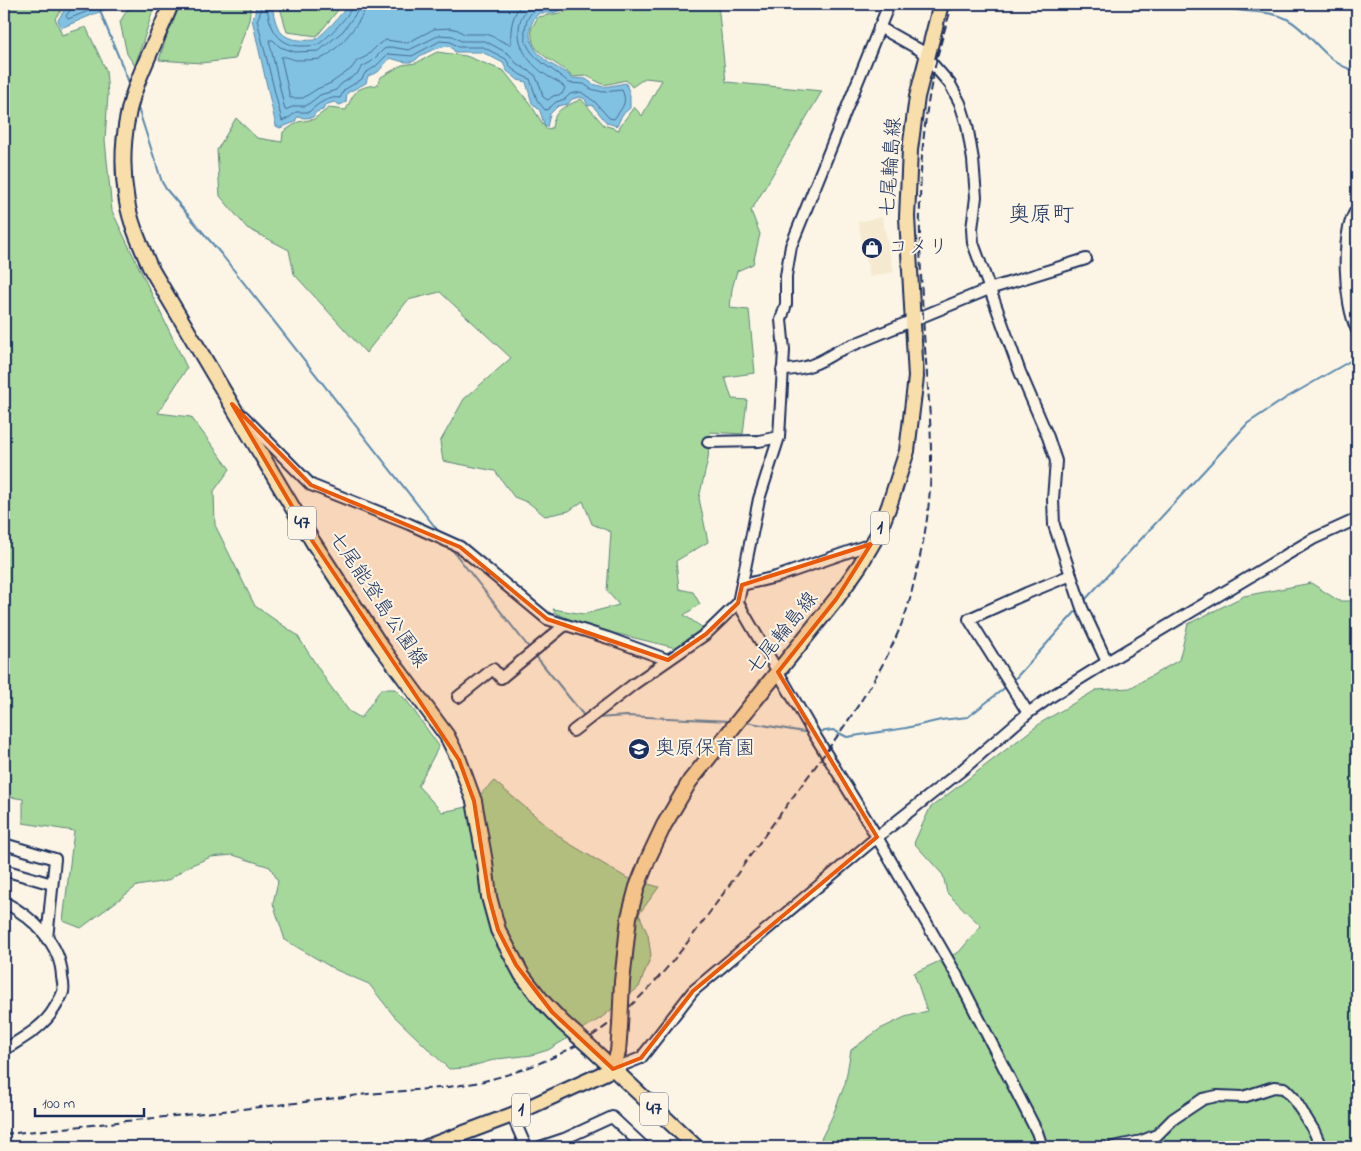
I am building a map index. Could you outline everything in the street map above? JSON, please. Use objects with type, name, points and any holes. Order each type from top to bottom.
[{"type":"main road","name":"七尾能登島公園線","points":[[171,4],[137,83],[126,123],[123,162],[127,203],[137,237],[150,267],[318,550],[380,645],[447,736],[459,760],[474,801],[489,897],[498,930],[516,965],[529,985],[563,1023],[696,1147]]},
{"type":"main road","name":"七尾輪島線","points":[[613,1069],[618,1052],[622,982],[629,917],[637,887],[664,825],[690,781],[837,598],[860,564],[878,534],[907,451],[916,377],[907,197],[913,121],[926,58],[941,4]]},
{"type":"main road","name":"1","points":[[427,1147],[512,1115],[613,1069]]},
{"type":"street","points":[[573,730],[706,634],[738,603],[759,499],[779,437],[784,350],[781,320],[786,304],[786,276],[791,246],[889,4]]},
{"type":"street","points":[[879,27],[920,50],[950,84],[960,103],[967,125],[973,160],[976,197],[972,230],[973,243],[1020,372],[1056,460],[1053,499],[1054,525],[1081,603],[1107,662]]},
{"type":"street","points":[[1357,209],[1348,232],[1346,272],[1349,299],[1357,330]]},
{"type":"street","points":[[782,370],[793,370],[817,364],[838,352],[913,319],[989,289],[1086,260]]},
{"type":"street","points":[[232,404],[311,485],[409,524],[460,547],[547,619],[608,638],[668,660]]},
{"type":"street","points":[[708,442],[759,441],[779,437]]},
{"type":"street","points":[[613,1069],[641,1058],[693,991],[877,837],[962,770],[1028,713],[1107,662],[1313,539],[1357,519]]},
{"type":"street","points":[[742,585],[776,577],[871,544]]},
{"type":"street","points":[[1028,713],[969,619],[1071,575]]},
{"type":"street","points":[[738,603],[812,732],[877,837],[956,974],[1037,1132],[1042,1147]]},
{"type":"street","points":[[458,697],[493,669],[501,678],[565,626]]},
{"type":"street","points":[[4,844],[55,859],[47,939]]},
{"type":"street","points":[[4,870],[52,884]]},
{"type":"street","points":[[4,902],[18,909],[37,925],[58,954],[62,967],[63,991],[54,1011],[35,1030],[4,1050]]},
{"type":"street","points":[[1113,1147],[1142,1141],[1157,1135],[1173,1119],[1203,1099],[1218,1096],[1243,1097],[1274,1087],[1284,1088],[1293,1096],[1314,1131],[1321,1147]]},
{"type":"street","points":[[512,1115],[526,1147]]},
{"type":"street","points":[[540,1147],[612,1117],[644,1147]]},
{"type":"street","points":[[564,1138],[573,1147]]},
{"type":"highlighted area","points":[[232,404],[311,485],[460,547],[547,619],[668,660],[706,634],[738,603],[742,585],[871,544],[837,598],[778,672],[877,837],[693,991],[641,1058],[613,1069],[552,1012],[516,965],[498,930],[489,897],[474,801],[459,760],[313,542]]},
{"type":"shaded area","points":[[882,217],[894,272],[870,277],[858,222]]},
{"type":"green space","points":[[4,4],[67,4],[55,18],[62,35],[86,27],[106,70],[108,95],[105,140],[112,211],[187,368],[158,413],[191,417],[230,469],[214,491],[215,525],[255,606],[297,635],[328,683],[349,711],[361,718],[381,689],[395,689],[407,701],[439,746],[418,786],[442,812],[467,807],[494,781],[565,841],[627,878],[659,887],[639,914],[648,935],[651,956],[639,987],[601,1018],[548,1050],[532,1055],[497,1059],[465,1068],[449,1069],[394,1016],[369,984],[336,970],[285,940],[273,903],[278,881],[270,867],[233,855],[211,857],[189,866],[167,881],[137,886],[81,928],[63,921],[74,831],[23,823],[23,799],[4,796]]},
{"type":"green space","points":[[143,4],[155,4],[135,66],[127,54],[120,22],[127,10]]},
{"type":"green space","points":[[177,4],[251,4],[249,20],[235,59],[201,63],[159,60]]},
{"type":"green space","points":[[279,4],[343,4],[317,36],[287,32]]},
{"type":"green space","points":[[579,4],[718,4],[726,82],[822,91],[751,211],[760,234],[753,264],[737,271],[732,289],[730,308],[749,310],[755,373],[725,377],[732,399],[747,400],[743,434],[710,432],[708,459],[699,498],[708,542],[676,561],[679,589],[693,592],[700,604],[684,615],[703,628],[676,648],[585,626],[555,613],[553,609],[584,614],[619,605],[607,591],[611,532],[592,524],[583,501],[569,511],[545,516],[529,503],[514,497],[495,471],[443,461],[440,442],[464,399],[511,358],[440,292],[408,300],[366,353],[294,274],[289,250],[247,228],[220,196],[217,150],[236,118],[257,138],[282,142],[283,132],[298,122],[314,119],[329,108],[346,110],[351,99],[360,89],[377,85],[381,77],[402,65],[416,63],[437,52],[466,56],[504,71],[531,105],[546,129],[552,128],[555,116],[561,109],[581,99],[604,125],[619,130],[634,107],[642,116],[662,80],[645,78],[632,87],[626,80],[604,85],[587,76],[572,77],[537,50],[532,39],[531,29],[538,17],[565,12]]},
{"type":"green space","points":[[1311,583],[1339,601],[1357,601],[1357,1147],[817,1147],[832,1117],[845,1084],[851,1050],[880,1029],[905,1017],[927,1011],[914,973],[959,952],[981,926],[947,893],[943,875],[914,843],[930,808],[1042,722],[1096,690],[1130,688],[1179,660],[1188,624],[1244,596]]},
{"type":"water","points":[[71,4],[118,4],[61,28],[58,20],[65,9]]},
{"type":"water","points":[[256,4],[272,4],[279,30],[289,38],[315,40],[349,4],[576,4],[553,13],[539,13],[530,28],[532,43],[542,57],[572,78],[586,79],[593,84],[604,87],[626,83],[630,95],[630,108],[622,115],[617,126],[607,123],[592,105],[588,106],[585,99],[580,97],[572,99],[568,104],[558,106],[550,114],[547,127],[544,124],[540,111],[532,103],[526,82],[518,80],[507,71],[503,63],[482,52],[455,52],[450,46],[431,51],[411,62],[390,58],[378,72],[368,76],[366,83],[347,93],[346,102],[340,105],[334,102],[325,105],[323,110],[316,112],[313,117],[297,117],[295,122],[280,128],[276,126],[252,19]]},
{"type":"waterway","points":[[1216,4],[1287,19],[1305,32],[1337,63],[1357,71]]},
{"type":"waterway","points":[[100,11],[130,85]]},
{"type":"waterway","points":[[137,105],[166,189],[222,255],[439,532]]},
{"type":"waterway","points":[[1084,601],[1248,423],[1286,398],[1357,357]]},
{"type":"waterway","points":[[450,547],[530,649]]},
{"type":"waterway","points":[[1013,681],[1078,609]]},
{"type":"waterway","points":[[535,655],[585,717]]},
{"type":"waterway","points":[[817,732],[833,730],[847,737],[968,717],[1007,686]]},
{"type":"waterway","points":[[597,718],[626,716],[730,721]]},
{"type":"waterway","points":[[745,722],[810,733]]},
{"type":"railway","points":[[4,1134],[450,1087],[484,1081],[534,1065],[566,1051],[596,1033],[626,1010],[667,968],[854,712],[896,638],[909,604],[925,530],[931,477],[931,431],[921,275],[920,197],[922,158],[932,82],[953,4]]},
{"type":"place","name":"コメリ","points":[[872,248]]},
{"type":"place","name":"奥原保育園","points":[[639,749]]},
{"type":"district","name":"奥原町","points":[[1041,216]]}]
